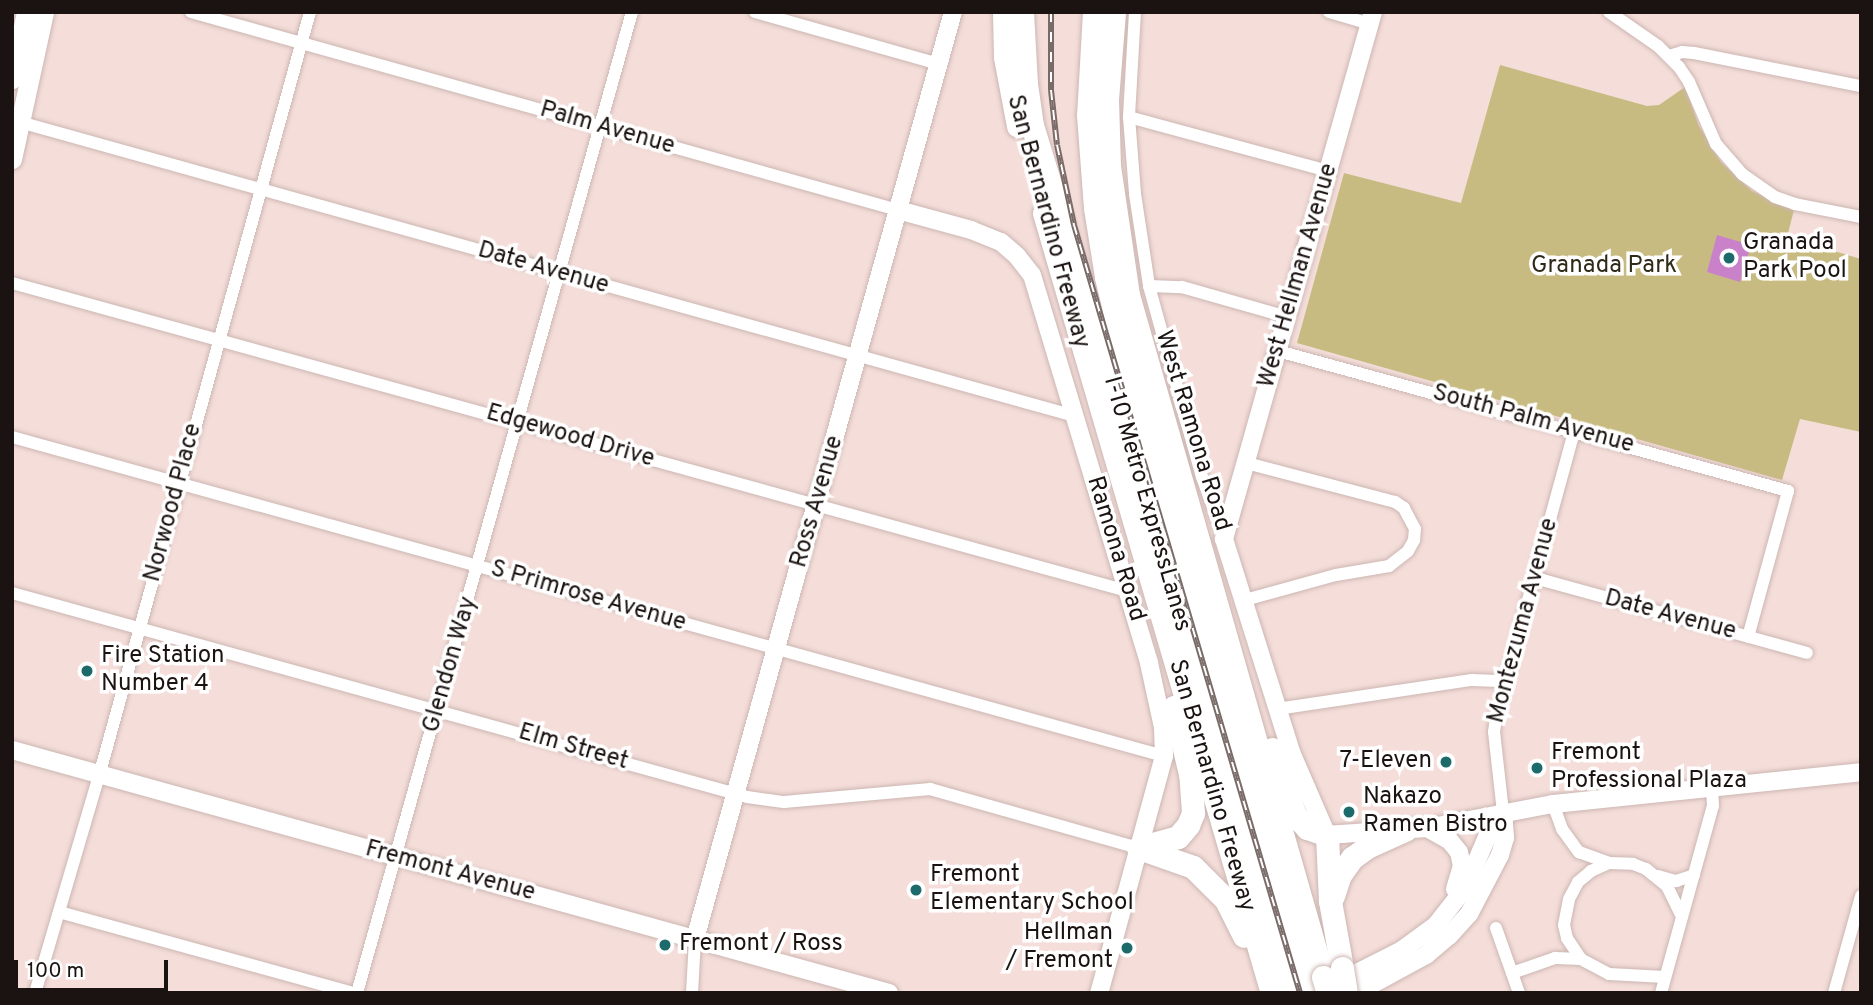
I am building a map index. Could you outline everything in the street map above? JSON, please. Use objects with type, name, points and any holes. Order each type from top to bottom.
[{"type":"highway","name":"San Bernardino Freeway","points":[[1004,12],[1005,57],[1019,130],[1170,646],[1307,987]]},
{"type":"highway","name":"I-10 Metro ExpressLanes","points":[[1022,12],[1026,84],[1032,125],[1124,426],[1307,987]]},
{"type":"highway","name":"I-10 Metro ExpressLanes","points":[[1094,12],[1088,115],[1095,208],[1119,335],[1307,987]]},
{"type":"highway","points":[[1114,12],[1107,99],[1109,166],[1128,295],[1266,778],[1307,987]]},
{"type":"highway","points":[[1088,115],[1109,166]]},
{"type":"highway","points":[[1192,521],[1296,815],[1307,828],[1327,835],[1331,909]]},
{"type":"highway","points":[[1138,848],[1178,837],[1188,825],[1193,813],[1190,774],[1175,716],[1170,646]]},
{"type":"highway","points":[[1266,778],[1267,848]]},
{"type":"highway","points":[[1307,987],[1340,874],[1352,858],[1367,847],[1416,830]]},
{"type":"highway","points":[[1138,848],[1193,867],[1212,883],[1307,987],[1346,993]]},
{"type":"main road","points":[[12,79],[26,12]]},
{"type":"main road","points":[[12,159],[16,121],[44,12]]},
{"type":"street","name":"Palm Avenue","points":[[191,12],[979,233],[1001,243],[1017,256]]},
{"type":"street","name":"Norwood Place","points":[[35,993],[99,776],[310,12]]},
{"type":"street","name":"Glendon Way","points":[[356,993],[397,858],[632,12]]},
{"type":"street","points":[[755,12],[939,64]]},
{"type":"street","name":"Ross Avenue","points":[[692,993],[695,939],[953,12]]},
{"type":"street","name":"West Ramona Road","points":[[1135,12],[1129,117],[1135,194],[1149,286],[1202,477],[1245,600],[1276,709],[1300,775],[1327,835]]},
{"type":"street","points":[[1329,12],[1371,18]]},
{"type":"street","points":[[1609,12],[1669,56],[1689,82],[1716,144],[1742,174],[1775,197],[1795,204],[1861,217]]},
{"type":"street","name":"West Hellman Avenue","points":[[1224,539],[1371,18]]},
{"type":"street","points":[[1669,56],[1682,52],[1694,53],[1861,86]]},
{"type":"street","points":[[1129,117],[1328,171]]},
{"type":"street","name":"Date Avenue","points":[[16,121],[1075,416]]},
{"type":"street","name":"Ramona Road","points":[[1017,256],[1032,275],[1041,295],[1149,663],[1163,732],[1164,756],[1138,848]]},
{"type":"street","name":"Edgewood Drive","points":[[12,283],[1127,591]]},
{"type":"street","points":[[1149,286],[1182,287],[1287,317]]},
{"type":"street","name":"South Palm Avenue","points":[[1278,351],[1788,491],[1748,637]]},
{"type":"street","name":"Montezuma Avenue","points":[[1503,812],[1494,732],[1505,681],[1574,431]]},
{"type":"street","name":"S Primrose Avenue","points":[[12,437],[1164,756]]},
{"type":"street","points":[[1245,600],[1336,575],[1389,566],[1408,551],[1414,540],[1415,529],[1405,508],[1395,502],[1247,463]]},
{"type":"street","name":"Date Avenue","points":[[1535,578],[1807,653]]},
{"type":"street","name":"Elm Street","points":[[12,593],[736,793],[784,802],[930,789],[1138,848]]},
{"type":"street","points":[[1276,709],[1472,680],[1505,681]]},
{"type":"street","name":"Fremont Avenue","points":[[12,750],[695,939],[846,987],[889,993]]},
{"type":"street","points":[[1327,835],[1416,830],[1553,804],[1861,772]]},
{"type":"street","points":[[1635,975],[1644,978],[1659,993],[1713,806],[1713,786]]},
{"type":"street","points":[[1553,804],[1562,830],[1579,852],[1582,865],[1566,912],[1566,938],[1555,958]]},
{"type":"street","points":[[1307,987],[1402,950],[1436,925],[1465,888],[1488,836],[1503,812]]},
{"type":"street","points":[[1356,993],[1426,955],[1449,936],[1469,914],[1506,838],[1503,812]]},
{"type":"street","points":[[1416,830],[1450,841],[1462,859],[1461,875],[1436,925]]},
{"type":"street","points":[[1099,993],[1138,848]]},
{"type":"street","points":[[1579,852],[1609,863],[1633,864],[1656,876],[1676,881],[1694,875]]},
{"type":"street","points":[[1578,882],[1609,863]]},
{"type":"street","points":[[1656,876],[1674,895],[1682,917]]},
{"type":"street","points":[[1834,993],[1861,896]]},
{"type":"street","points":[[59,912],[356,993]]},
{"type":"street","points":[[1496,928],[1519,993]]},
{"type":"street","points":[[1566,938],[1581,959]]},
{"type":"street","points":[[1512,973],[1555,958],[1581,959],[1609,974],[1665,977]]},
{"type":"green space","name":"Granada Park","points":[[1500,65],[1647,106],[1659,105],[1685,87],[1699,126],[1721,162],[1752,191],[1794,210],[1787,237],[1861,259],[1861,432],[1800,419],[1782,480],[1297,343],[1344,173],[1461,203]]},
{"type":"shaded area","name":"Granada Park Pool","points":[[1717,235],[1751,245],[1740,282],[1707,272]]},
{"type":"railway","points":[[1051,12],[1051,90],[1057,145],[1074,225],[1300,993]]},
{"type":"place","name":"Granada Park Pool","points":[[1729,258]]},
{"type":"place","name":"Fire Station Number 4","points":[[87,671]]},
{"type":"place","name":"7-Eleven","points":[[1446,762]]},
{"type":"place","name":"Fremont Professional Plaza","points":[[1537,768]]},
{"type":"place","name":"Nakazo Ramen Bistro","points":[[1349,812]]},
{"type":"place","name":"Fremont Elementary School","points":[[916,890]]},
{"type":"place","name":"Fremont / Ross","points":[[665,945]]},
{"type":"place","name":"Hellman / Fremont","points":[[1127,948]]}]
